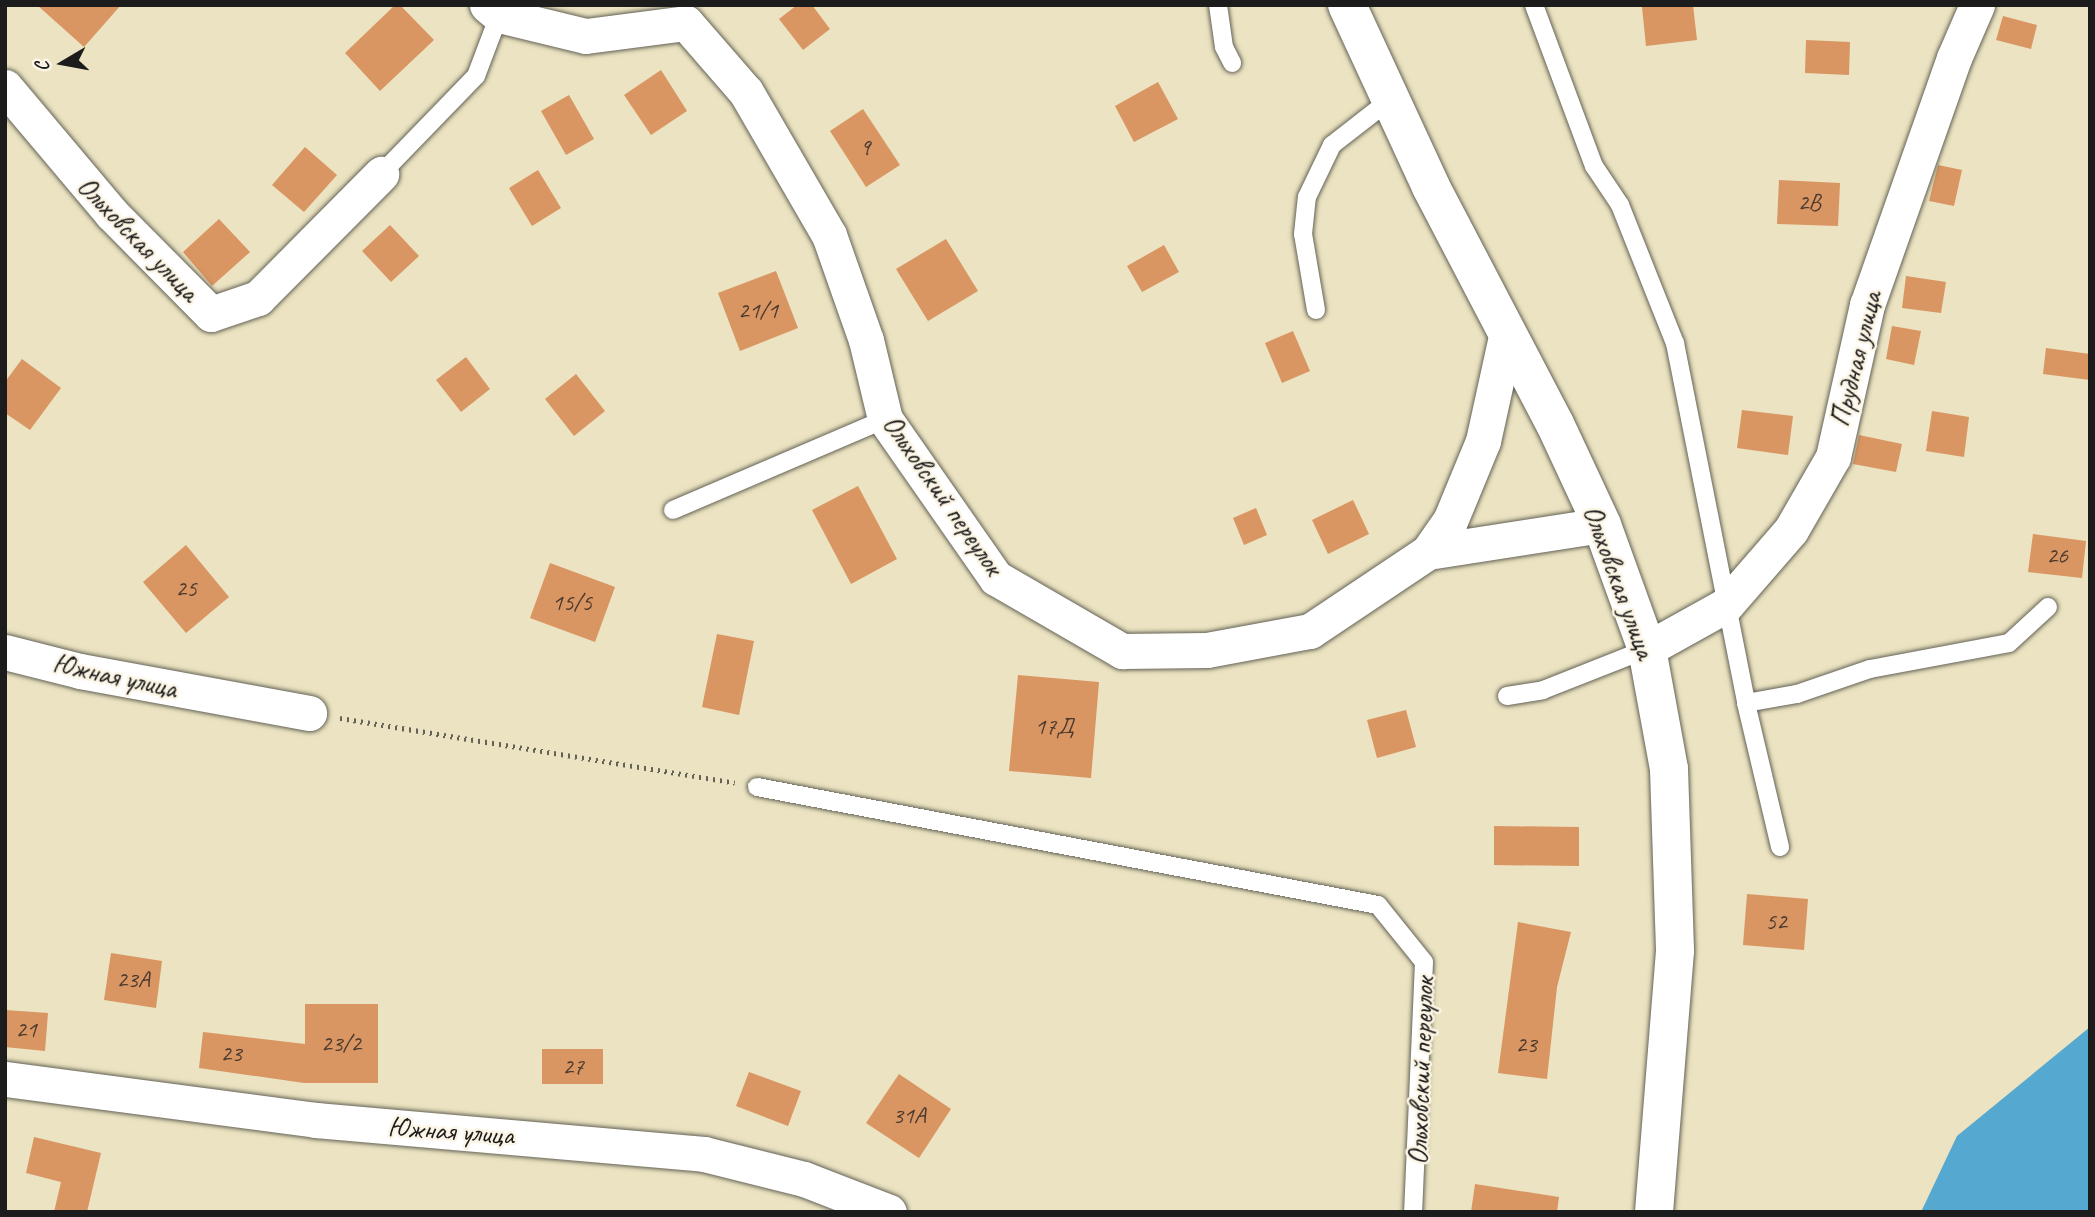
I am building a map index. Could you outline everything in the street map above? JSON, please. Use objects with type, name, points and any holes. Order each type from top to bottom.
[{"type":"street","name":"Ольховская улица","points":[[1347,5],[1506,336],[1555,424],[1602,525],[1647,649],[1670,769],[1675,951],[1654,1212]]},
{"type":"street","name":"Прудная улица","points":[[1647,649],[1726,605],[1791,530],[1833,457],[1867,304],[1954,58],[1977,5]]},
{"type":"street","name":"Ольховский переулок","points":[[493,10],[586,36],[686,23],[746,92],[829,235],[866,340],[885,419],[996,578],[1122,651],[1207,650],[1310,631],[1428,552],[1602,525]]},
{"type":"street","name":"Ольховская улица","points":[[5,87],[111,213],[211,314],[258,298],[381,174]]},
{"type":"street","points":[[1428,552],[1450,521],[1483,441],[1506,336]]},
{"type":"street","name":"Южная улица","points":[[5,652],[80,671],[309,713]]},
{"type":"street","name":"Южная улица","points":[[5,1079],[316,1120],[704,1154],[804,1179],[889,1212]]},
{"type":"lane","points":[[1219,5],[1224,47],[1232,63]]},
{"type":"lane","points":[[1534,5],[1594,166],[1620,205],[1675,343],[1746,703],[1780,847]]},
{"type":"lane","points":[[381,174],[475,76],[493,10]]},
{"type":"lane","points":[[1317,310],[1303,234],[1307,197],[1332,145],[1391,99]]},
{"type":"lane","points":[[673,510],[885,419]]},
{"type":"lane","points":[[1746,703],[1797,694],[1870,669],[2009,643],[2048,607]]},
{"type":"lane","points":[[1507,696],[1543,690],[1647,649]]},
{"type":"lane","name":"Ольховский переулок","points":[[757,787],[1378,905],[1424,962],[1413,1212]]},
{"type":"path","points":[[309,713],[757,787]]},
{"type":"water","points":[[2090,1027],[2090,1212],[1921,1212],[1957,1136]]},
{"type":"building","points":[[37,5],[121,5],[84,47]]},
{"type":"building","points":[[395,5],[400,5],[434,40],[380,91],[345,53]]},
{"type":"building","points":[[797,5],[812,5],[830,29],[803,50],[779,19]]},
{"type":"building","points":[[1693,5],[1697,40],[1646,46],[1642,7]]},
{"type":"building","points":[[2003,16],[2037,25],[2031,49],[1996,40]]},
{"type":"building","points":[[1806,40],[1850,42],[1849,75],[1805,73]]},
{"type":"building","points":[[661,70],[687,111],[651,135],[624,95]]},
{"type":"building","points":[[1158,82],[1178,119],[1134,142],[1115,106]]},
{"type":"building","points":[[569,95],[594,139],[566,155],[541,111]]},
{"type":"building","points":[[863,109],[900,165],[866,187],[830,131]]},
{"type":"building","points":[[305,147],[337,175],[304,212],[272,185]]},
{"type":"building","points":[[1938,165],[1962,170],[1954,206],[1929,201]]},
{"type":"building","points":[[538,170],[561,208],[532,226],[509,188]]},
{"type":"building","points":[[1779,180],[1840,183],[1838,226],[1777,224]]},
{"type":"building","points":[[219,219],[250,252],[212,286],[183,252]]},
{"type":"building","points":[[390,225],[419,256],[391,282],[362,251]]},
{"type":"building","points":[[946,239],[978,291],[928,321],[896,269]]},
{"type":"building","points":[[1164,245],[1179,272],[1142,292],[1127,266]]},
{"type":"building","points":[[776,271],[798,328],[740,351],[718,293]]},
{"type":"building","points":[[1906,276],[1946,282],[1941,313],[1902,308]]},
{"type":"building","points":[[1892,326],[1921,331],[1914,365],[1886,359]]},
{"type":"building","points":[[1293,331],[1310,371],[1282,383],[1265,343]]},
{"type":"building","points":[[2046,348],[2090,354],[2090,380],[2043,374]]},
{"type":"building","points":[[466,357],[490,389],[461,412],[436,380]]},
{"type":"building","points":[[22,359],[61,388],[30,430],[5,413],[5,382]]},
{"type":"building","points":[[576,374],[605,411],[574,436],[545,399]]},
{"type":"building","points":[[1742,410],[1793,416],[1788,455],[1737,448]]},
{"type":"building","points":[[1932,411],[1969,417],[1964,457],[1926,451]]},
{"type":"building","points":[[1859,435],[1902,444],[1896,472],[1853,464]]},
{"type":"building","points":[[858,486],[897,559],[851,584],[812,510]]},
{"type":"building","points":[[1353,500],[1369,534],[1328,554],[1312,520]]},
{"type":"building","points":[[1256,508],[1267,535],[1244,545],[1233,518]]},
{"type":"building","points":[[2033,534],[2086,541],[2082,578],[2028,572]]},
{"type":"building","points":[[186,545],[229,597],[186,633],[143,582]]},
{"type":"building","points":[[550,563],[615,587],[595,642],[530,618]]},
{"type":"building","points":[[717,634],[754,641],[739,715],[702,707]]},
{"type":"building","points":[[1018,675],[1099,682],[1091,778],[1009,771]]},
{"type":"building","points":[[1406,710],[1416,747],[1377,758],[1367,720]]},
{"type":"building","points":[[1494,826],[1579,827],[1579,866],[1494,865]]},
{"type":"building","points":[[1747,894],[1808,899],[1804,950],[1743,945]]},
{"type":"building","points":[[1518,922],[1571,932],[1557,987],[1547,1079],[1498,1073]]},
{"type":"building","points":[[111,953],[162,961],[156,1008],[104,1000]]},
{"type":"building","points":[[305,1004],[378,1004],[378,1083],[304,1083],[199,1068],[203,1032],[305,1044]]},
{"type":"building","points":[[5,1010],[48,1013],[45,1051],[5,1047]]},
{"type":"building","points":[[542,1049],[603,1049],[603,1084],[542,1084]]},
{"type":"building","points":[[749,1072],[801,1091],[788,1126],[736,1106]]},
{"type":"building","points":[[899,1074],[951,1109],[919,1158],[866,1123]]},
{"type":"building","points":[[34,1137],[101,1153],[87,1212],[54,1212],[61,1182],[26,1173]]},
{"type":"building","points":[[1475,1184],[1559,1197],[1557,1212],[1471,1212]]}]
